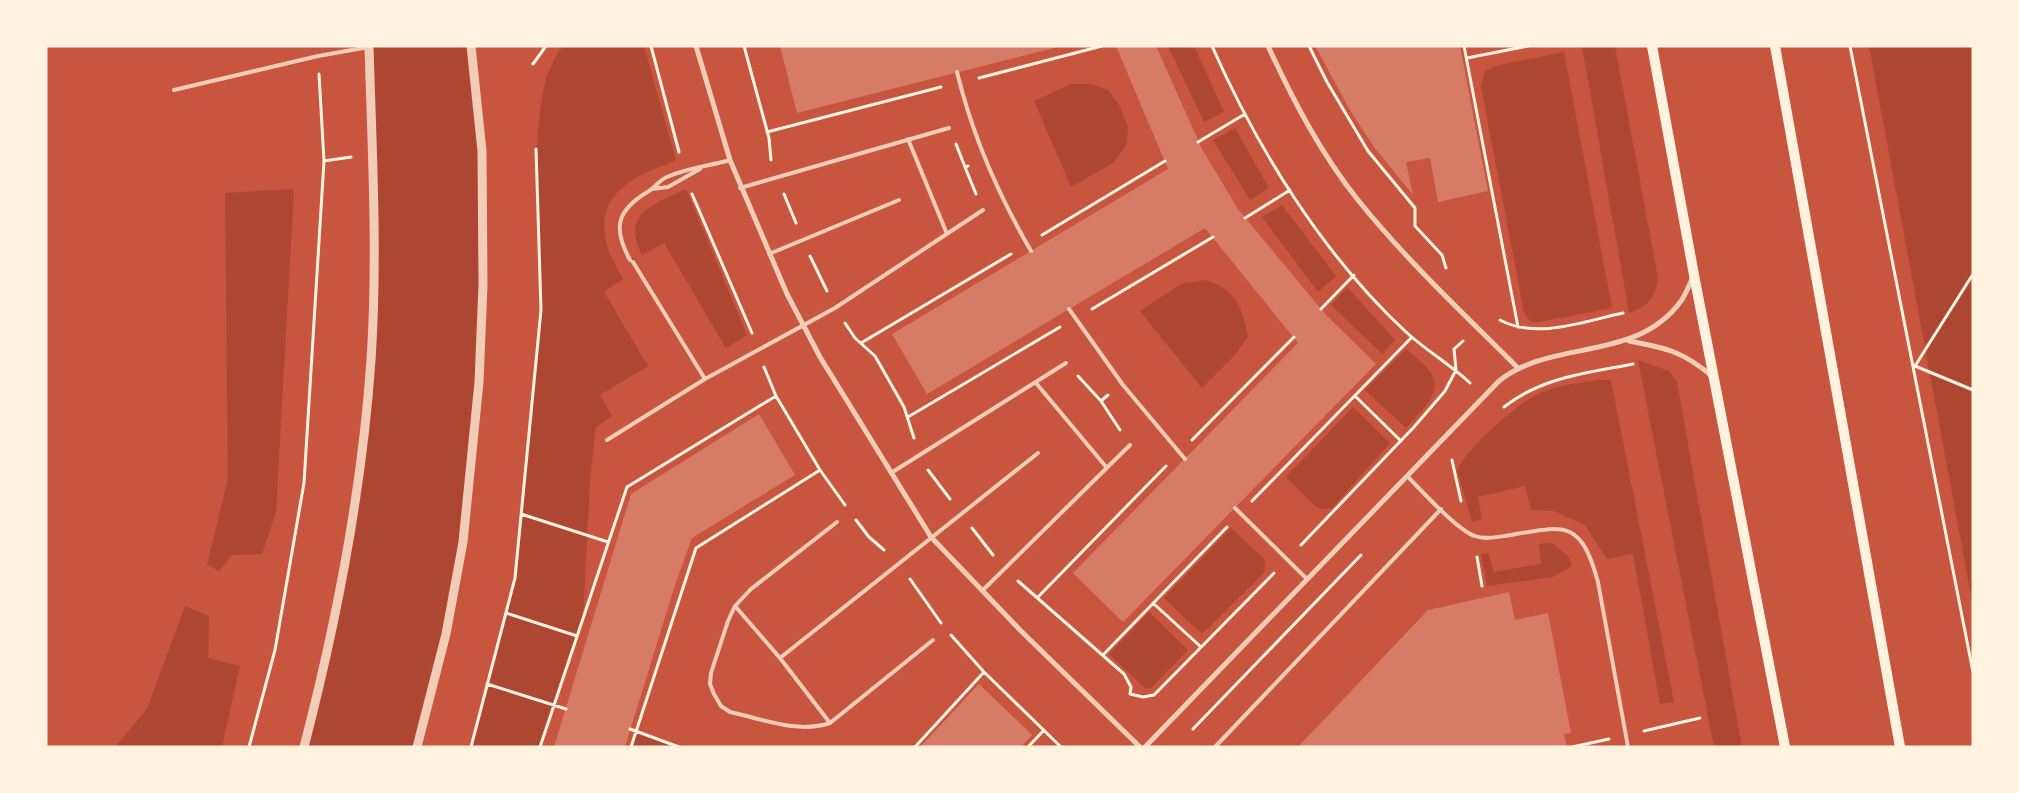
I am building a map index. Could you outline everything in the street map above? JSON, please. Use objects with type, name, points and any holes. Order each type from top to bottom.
[{"type":"main road","points":[[1652,46],[1784,742]]},
{"type":"main road","points":[[1775,46],[1900,747]]},
{"type":"street","points":[[304,747],[338,607],[365,432],[371,359],[374,282],[369,46]]},
{"type":"street","points":[[417,747],[446,634],[463,542],[479,382],[484,285],[482,150],[471,46]]},
{"type":"street","points":[[696,46],[740,188],[802,326],[931,537],[982,591],[1140,747]]},
{"type":"street","points":[[1268,46],[1311,130],[1357,199],[1394,243],[1518,368]]},
{"type":"street","points":[[1145,747],[1483,397],[1508,374],[1518,368],[1547,358],[1629,341],[1662,320],[1682,301],[1694,275]]},
{"type":"street","points":[[1629,341],[1670,349],[1694,361],[1714,378]]},
{"type":"lane","points":[[174,90],[369,46]]},
{"type":"lane","points":[[957,72],[971,122],[1006,204],[1031,251]]},
{"type":"lane","points":[[740,188],[949,128]]},
{"type":"lane","points":[[908,139],[947,234]]},
{"type":"lane","points":[[704,379],[622,246],[621,217],[635,198],[650,190],[664,178],[730,160]]},
{"type":"lane","points":[[650,190],[668,187],[686,179],[702,168]]},
{"type":"lane","points":[[769,254],[899,200]]},
{"type":"lane","points":[[607,440],[704,379],[835,308],[983,210]]},
{"type":"lane","points":[[1070,309],[1122,383],[1185,458]]},
{"type":"lane","points":[[891,473],[1066,363]]},
{"type":"lane","points":[[1036,383],[1107,468]]},
{"type":"lane","points":[[982,591],[1003,568],[1130,445]]},
{"type":"lane","points":[[780,658],[1038,453]]},
{"type":"lane","points":[[1407,476],[1441,509],[1470,534],[1477,537],[1491,538],[1547,528],[1573,532],[1584,542],[1591,556],[1598,582],[1628,747]]},
{"type":"lane","points":[[1235,508],[1307,579]]},
{"type":"lane","points":[[1215,747],[1441,509]]},
{"type":"lane","points":[[837,522],[751,589],[735,606],[711,672],[710,684],[721,706],[730,712],[797,727],[814,727],[830,722],[933,640]]},
{"type":"lane","points":[[735,606],[780,658],[830,722]]},
{"type":"lane","points":[[1778,747],[1784,742]]},
{"type":"path","points":[[533,64],[546,46]]},
{"type":"path","points":[[651,46],[684,171]]},
{"type":"path","points":[[744,46],[767,132],[768,152],[776,177],[835,308],[854,338],[875,356],[899,399],[913,430],[918,456],[960,514],[1003,568],[1129,680],[1130,694],[1154,695],[1288,559],[1401,441],[1445,391],[1456,370],[1454,349],[1494,317],[1518,328],[1558,326],[1624,313]]},
{"type":"path","points":[[767,132],[1102,46]]},
{"type":"path","points":[[1212,46],[1265,152],[1316,228],[1366,291],[1412,337],[1456,370],[1498,411],[1533,387],[1558,379],[1633,364]]},
{"type":"path","points":[[1309,46],[1327,82],[1368,151],[1415,208],[1415,226],[1442,255],[1447,273]]},
{"type":"path","points":[[1464,46],[1518,328]]},
{"type":"path","points":[[1467,58],[1528,46]]},
{"type":"path","points":[[1850,46],[1915,366],[1973,672]]},
{"type":"path","points":[[249,747],[275,650],[304,483],[324,161],[318,56]]},
{"type":"path","points":[[1198,142],[1245,114]]},
{"type":"path","points":[[471,747],[515,578],[541,310],[536,149]]},
{"type":"path","points":[[324,161],[372,154]]},
{"type":"path","points":[[965,167],[983,210]]},
{"type":"path","points":[[686,179],[698,213],[759,349],[766,376],[820,470],[847,508]]},
{"type":"path","points":[[1245,218],[1290,190]]},
{"type":"path","points":[[1915,366],[1973,274]]},
{"type":"path","points":[[1320,309],[1354,275]]},
{"type":"path","points":[[1103,655],[1412,337]]},
{"type":"path","points":[[1066,363],[1101,401],[1130,445]]},
{"type":"path","points":[[1915,366],[1973,390]]},
{"type":"path","points":[[1101,401],[1122,383]]},
{"type":"path","points":[[540,747],[627,487],[776,396]]},
{"type":"path","points":[[1354,396],[1401,441]]},
{"type":"path","points":[[1422,491],[1456,455]]},
{"type":"path","points":[[631,747],[696,548],[820,470]]},
{"type":"path","points":[[521,514],[608,542]]},
{"type":"path","points":[[853,515],[869,537],[899,563],[933,614],[984,672],[1061,747]]},
{"type":"path","points":[[1188,734],[1362,555]]},
{"type":"path","points":[[1153,603],[1201,647]]},
{"type":"path","points":[[506,613],[577,636]]},
{"type":"path","points":[[915,747],[984,672]]},
{"type":"path","points":[[487,684],[566,709]]},
{"type":"path","points":[[630,729],[679,747]]},
{"type":"path","points":[[1028,747],[1044,730]]},
{"type":"shaded area","points":[[370,46],[471,46],[482,151],[483,285],[463,542],[417,747],[304,747],[338,607],[371,359]]},
{"type":"shaded area","points":[[564,46],[644,46],[676,160],[631,181],[618,192],[610,203],[605,215],[606,240],[610,253],[623,279],[604,292],[648,366],[600,395],[612,416],[596,427],[590,481],[583,619],[540,747],[471,747],[515,578],[541,310],[536,149],[546,77],[558,52]]},
{"type":"shaded area","points":[[1168,46],[1194,46],[1224,112],[1204,122]]},
{"type":"shaded area","points":[[1582,46],[1615,46],[1658,278],[1650,301],[1641,308],[1629,313]]},
{"type":"shaded area","points":[[1869,46],[1973,46],[1973,606]]},
{"type":"shaded area","points":[[1564,52],[1612,308],[1534,323],[1529,320],[1524,312],[1481,87],[1485,71],[1499,65]]},
{"type":"shaded area","points":[[1071,84],[1091,84],[1108,90],[1119,105],[1128,127],[1126,146],[1113,163],[1071,187],[1034,101]]},
{"type":"shaded area","points":[[1235,128],[1269,188],[1250,200],[1213,140]]},
{"type":"shaded area","points":[[294,189],[276,512],[262,554],[232,555],[219,571],[207,565],[228,478],[225,193]]},
{"type":"shaded area","points":[[686,189],[747,335],[726,348],[664,243],[642,255],[636,241],[635,229],[638,220],[644,212],[653,205]]},
{"type":"shaded area","points":[[1282,205],[1336,276],[1318,292],[1262,217]]},
{"type":"shaded area","points":[[1204,280],[1215,283],[1230,293],[1240,307],[1248,336],[1236,354],[1202,388],[1140,311],[1181,284]]},
{"type":"shaded area","points":[[1347,287],[1395,340],[1382,354],[1331,305]]},
{"type":"shaded area","points":[[1406,349],[1432,374],[1434,389],[1427,404],[1406,428],[1365,390]]},
{"type":"shaded area","points":[[1638,360],[1669,371],[1677,382],[1742,747],[1714,747]]},
{"type":"shaded area","points":[[1598,380],[1611,380],[1674,702],[1660,704],[1633,554],[1607,559],[1585,525],[1554,511],[1531,510],[1525,486],[1478,497],[1482,519],[1472,522],[1457,470],[1481,439],[1517,407],[1538,394],[1551,389]]},
{"type":"shaded area","points":[[1353,407],[1390,443],[1332,508],[1321,509],[1316,507],[1286,477]]},
{"type":"shaded area","points":[[1231,528],[1263,558],[1265,563],[1264,573],[1202,634],[1164,598]]},
{"type":"shaded area","points":[[1552,543],[1568,556],[1572,566],[1553,577],[1487,586],[1481,554],[1488,553],[1494,572],[1541,564],[1539,544]]},
{"type":"shaded area","points":[[185,606],[209,616],[208,658],[240,666],[222,747],[115,747],[147,709]]},
{"type":"shaded area","points":[[1149,612],[1188,650],[1151,688],[1146,689],[1109,654]]},
{"type":"shaded area","points":[[636,731],[679,747],[631,747]]},
{"type":"building","points":[[780,46],[1058,46],[1058,47],[797,113]]},
{"type":"building","points":[[1116,46],[1156,46],[1202,149],[1238,209],[1326,315],[1376,364],[1123,622],[1073,573],[1298,343],[1205,228],[927,394],[892,334],[1168,169]]},
{"type":"building","points":[[1315,46],[1460,46],[1488,191],[1438,202],[1430,158],[1406,162],[1413,195],[1374,147],[1351,112]]},
{"type":"building","points":[[759,414],[795,475],[692,538],[675,585],[625,747],[554,747],[631,494]]},
{"type":"building","points":[[1509,592],[1515,620],[1548,613],[1571,733],[1564,734],[1567,747],[1298,747],[1428,610]]},
{"type":"building","points":[[979,684],[1032,735],[1021,747],[920,747]]}]
